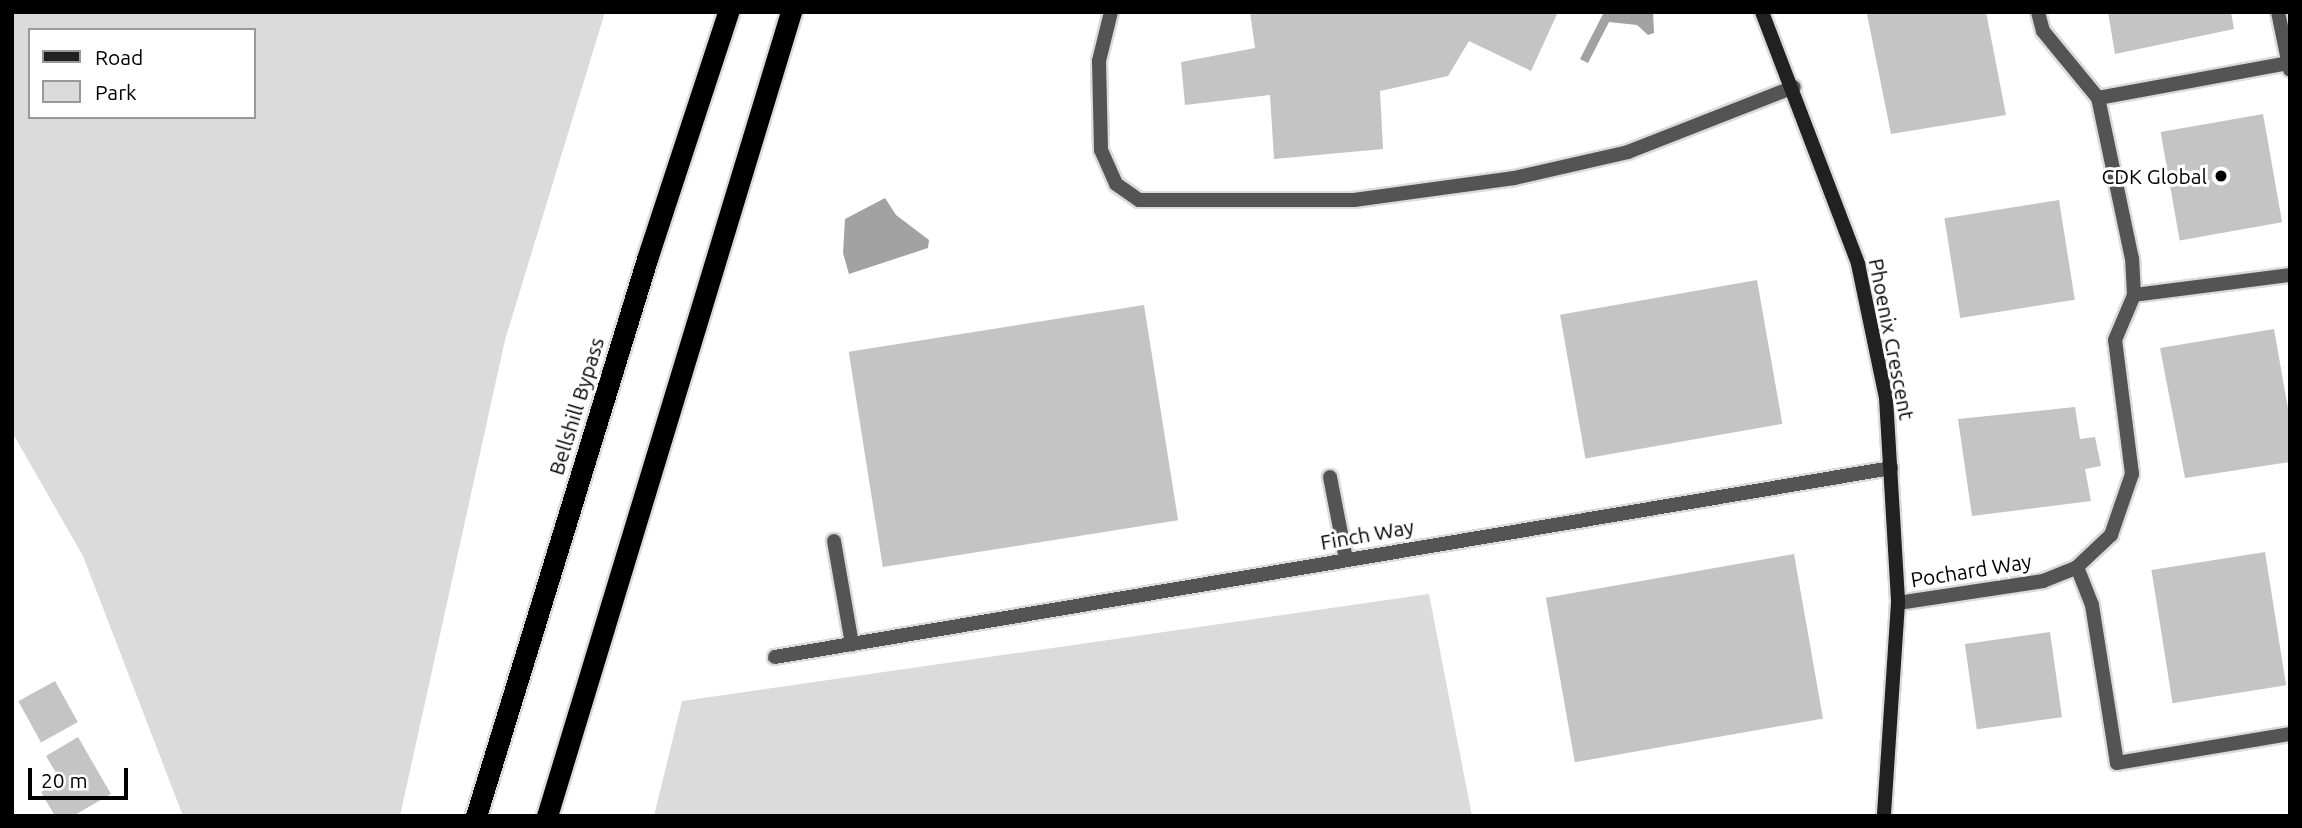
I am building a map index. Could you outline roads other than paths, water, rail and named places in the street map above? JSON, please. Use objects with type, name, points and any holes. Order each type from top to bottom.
[{"type":"highway","name":"Bellshill Bypass","points":[[476,816],[639,285],[728,12]]},
{"type":"highway","points":[[547,816],[791,12]]},
{"type":"street","points":[[1111,12],[1099,61],[1101,150],[1116,184],[1139,201],[1354,200],[1514,178],[1628,152],[1794,87]]},
{"type":"street","name":"Phoenix Crescent","points":[[1762,12],[1794,87],[1858,264],[1886,398],[1898,603],[1884,816]]},
{"type":"street","name":"Pochard Way","points":[[1898,603],[2043,580],[2077,567],[2111,535],[2132,474],[2115,340],[2134,295],[2132,259],[2098,98],[2043,31],[2038,12]]},
{"type":"street","points":[[2098,98],[2289,66],[2278,12]]},
{"type":"street","points":[[2134,295],[2290,275]]},
{"type":"street","name":"Finch Way","points":[[775,657],[1891,468]]},
{"type":"street","points":[[1330,477],[1346,559]]},
{"type":"street","points":[[834,541],[852,644]]},
{"type":"street","points":[[2077,567],[2092,605],[2117,763],[2290,734]]},
{"type":"place","name":"CDK Global","points":[[2221,176]]}]
